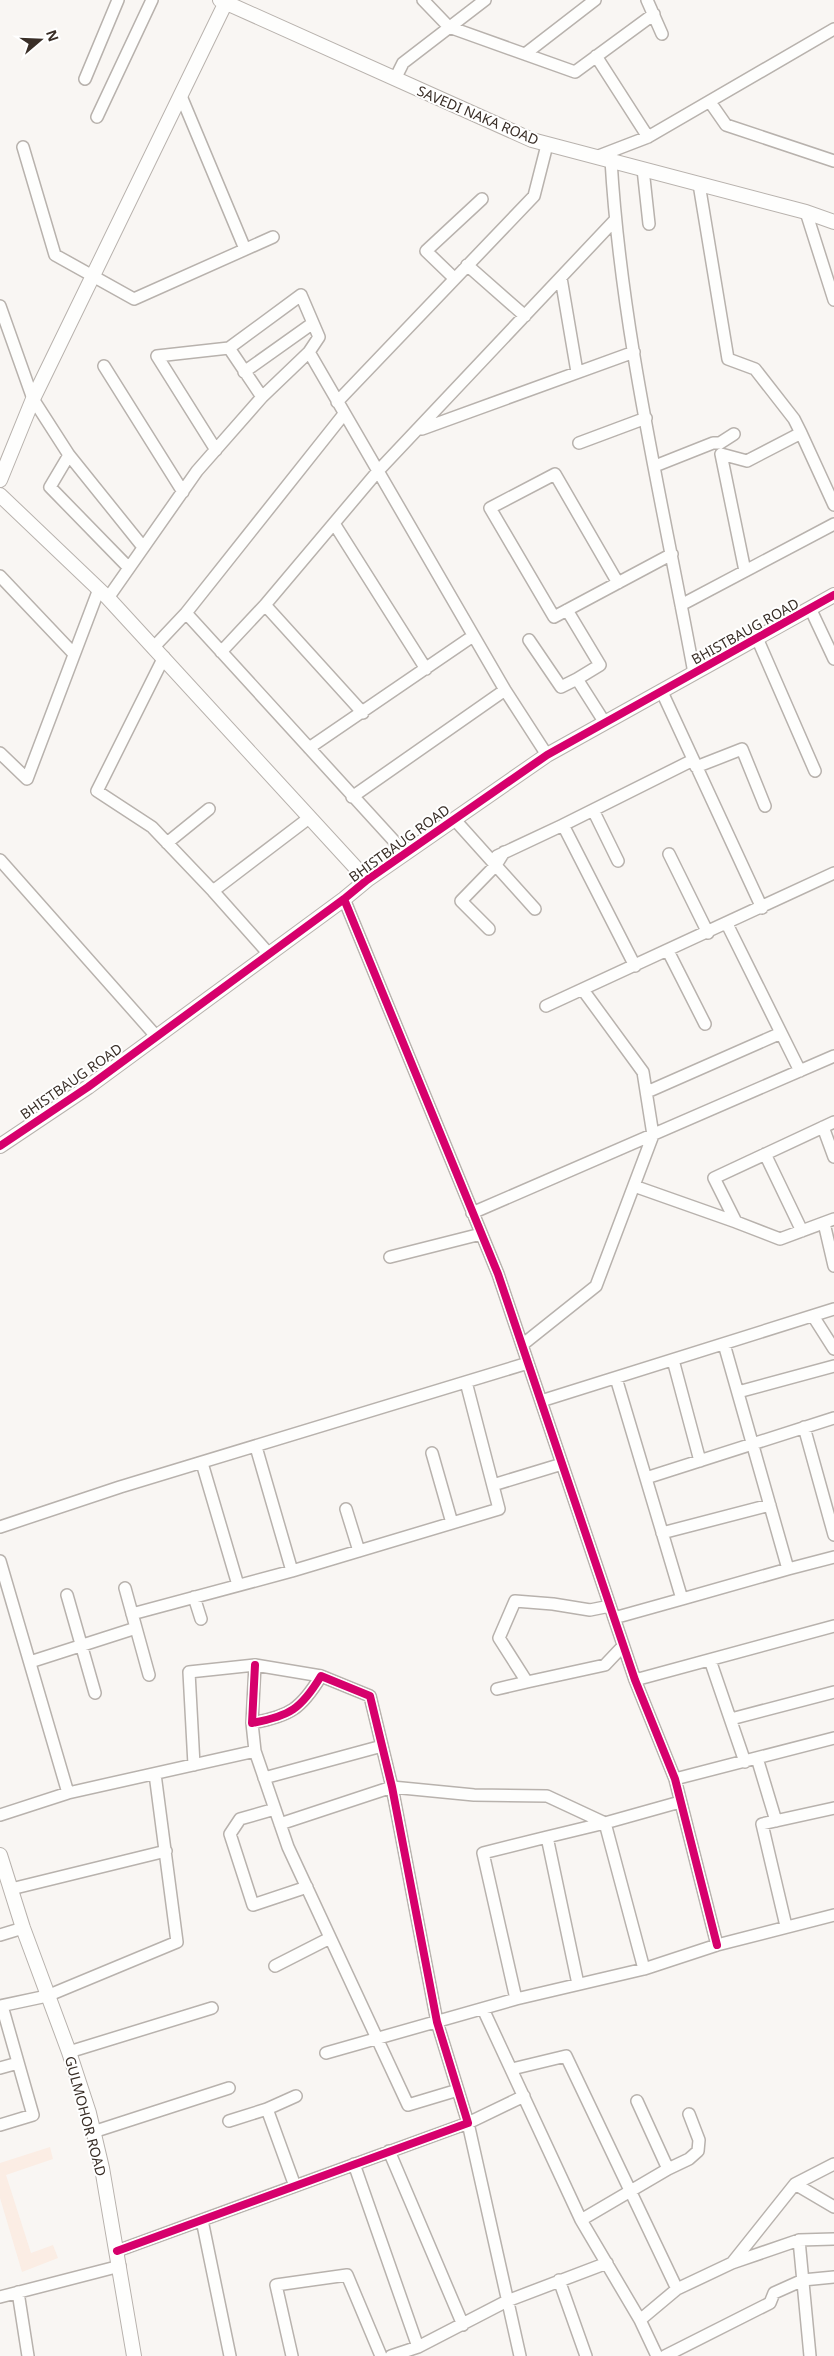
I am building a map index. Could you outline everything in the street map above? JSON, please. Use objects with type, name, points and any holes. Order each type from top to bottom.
[{"type":"street","points":[[85,79],[118,0]]},
{"type":"street","points":[[97,117],[152,0]]},
{"type":"street","points":[[423,0],[449,27],[575,72],[654,14]]},
{"type":"street","points":[[395,79],[403,63],[485,0]]},
{"type":"street","points":[[525,54],[595,0]]},
{"type":"street","points":[[647,0],[662,34]]},
{"type":"street","points":[[0,480],[32,399],[92,275],[181,96],[232,2]]},
{"type":"street","name":"SAVEDI NAKA ROAD","points":[[232,2],[395,79],[532,140],[594,158],[610,160],[806,212],[834,222]]},
{"type":"street","points":[[594,158],[648,138],[834,28]]},
{"type":"street","points":[[596,56],[648,138]]},
{"type":"street","points":[[181,96],[245,250]]},
{"type":"street","points":[[710,102],[726,125],[834,161]]},
{"type":"street","points":[[337,402],[534,196],[547,144]]},
{"type":"street","points":[[23,147],[55,255],[134,299],[273,237]]},
{"type":"street","points":[[610,160],[614,221],[634,352],[694,674]]},
{"type":"street","points":[[642,169],[649,224]]},
{"type":"street","points":[[700,184],[728,359],[755,369],[794,419],[834,505]]},
{"type":"street","points":[[454,278],[426,251],[482,199]]},
{"type":"street","points":[[806,212],[834,300]]},
{"type":"street","points":[[220,652],[265,606],[378,471],[418,431],[614,221]]},
{"type":"street","points":[[467,265],[525,316]]},
{"type":"street","points":[[561,278],[577,372]]},
{"type":"street","points":[[0,752],[27,779],[74,654],[103,594],[129,568],[182,492],[216,450],[262,398],[309,352],[319,337],[301,294],[229,348],[158,356],[216,450]]},
{"type":"street","points":[[0,306],[32,399],[69,455],[143,547]]},
{"type":"street","points":[[244,372],[312,323]]},
{"type":"street","points":[[229,348],[262,398]]},
{"type":"street","points":[[309,352],[473,636],[547,755]]},
{"type":"street","points":[[418,431],[634,352]]},
{"type":"street","points":[[104,366],[182,492]]},
{"type":"street","points":[[269,954],[213,891],[152,828],[97,791],[158,653],[186,613],[344,414]]},
{"type":"street","points":[[579,443],[646,418]]},
{"type":"street","points":[[655,466],[713,443],[747,461],[801,433]]},
{"type":"street","points":[[721,448],[734,434]]},
{"type":"street","points":[[721,448],[745,571]]},
{"type":"street","points":[[69,455],[50,487],[129,568]]},
{"type":"street","points":[[618,583],[555,474],[490,508],[554,617],[618,583],[672,554]]},
{"type":"street","points":[[0,495],[103,594],[367,880]]},
{"type":"street","points":[[681,605],[834,524]]},
{"type":"street","points":[[334,525],[426,669]]},
{"type":"street","points":[[0,577],[74,654]]},
{"type":"street","name":"BHISTBAUG ROAD","points":[[0,1146],[88,1087],[344,899],[367,880],[547,755],[834,595]]},
{"type":"street","points":[[265,606],[363,713]]},
{"type":"street","points":[[810,608],[834,659]]},
{"type":"street","points":[[529,640],[561,687],[600,665],[567,610]]},
{"type":"street","points":[[186,613],[405,853]]},
{"type":"street","points":[[309,748],[363,713],[473,636]]},
{"type":"street","points":[[757,638],[815,771]]},
{"type":"street","points":[[577,679],[605,723]]},
{"type":"street","points":[[352,797],[505,690]]},
{"type":"street","points":[[662,692],[762,908]]},
{"type":"street","points":[[489,929],[461,901],[493,862],[504,852],[695,763],[742,749],[765,806]]},
{"type":"street","points":[[167,843],[209,809]]},
{"type":"street","points":[[592,810],[618,862]]},
{"type":"street","points":[[213,891],[309,818]]},
{"type":"street","points":[[455,820],[535,909]]},
{"type":"street","points":[[564,825],[635,966]]},
{"type":"street","points":[[669,854],[708,933]]},
{"type":"street","points":[[0,860],[156,1036]]},
{"type":"street","points":[[546,1006],[708,933],[834,873]]},
{"type":"street","points":[[344,899],[498,1274],[634,1680],[675,1779],[717,1945]]},
{"type":"street","points":[[727,924],[800,1071]]},
{"type":"street","points":[[668,951],[705,1024]]},
{"type":"street","points":[[522,1345],[596,1286],[653,1135],[644,1072],[583,990]]},
{"type":"street","points":[[647,1092],[780,1032]]},
{"type":"street","points":[[472,1213],[834,1056]]},
{"type":"street","points":[[736,1222],[714,1178],[834,1122]]},
{"type":"street","points":[[823,1127],[834,1157]]},
{"type":"street","points":[[765,1154],[802,1231]]},
{"type":"street","points":[[634,1186],[780,1239],[829,1221],[834,1266]]},
{"type":"street","points":[[390,1257],[481,1234]]},
{"type":"street","points":[[541,1402],[834,1309]]},
{"type":"street","points":[[813,1316],[834,1350]]},
{"type":"street","points":[[724,1344],[788,1569]]},
{"type":"street","points":[[673,1360],[700,1461]]},
{"type":"street","points":[[0,1528],[120,1487],[528,1363]]},
{"type":"street","points":[[738,1392],[834,1366]]},
{"type":"street","points":[[616,1378],[682,1599]]},
{"type":"street","points":[[132,1614],[292,1571],[499,1509],[466,1382]]},
{"type":"street","points":[[646,1478],[834,1418]]},
{"type":"street","points":[[804,1427],[834,1535]]},
{"type":"street","points":[[256,1447],[292,1571]]},
{"type":"street","points":[[432,1453],[452,1523]]},
{"type":"street","points":[[202,1463],[238,1585]]},
{"type":"street","points":[[493,1485],[562,1464]]},
{"type":"street","points":[[662,1533],[770,1505]]},
{"type":"street","points":[[346,1509],[359,1551]]},
{"type":"street","points":[[614,1618],[834,1557]]},
{"type":"street","points":[[0,1561],[68,1793]]},
{"type":"street","points":[[125,1588],[149,1675]]},
{"type":"street","points":[[67,1595],[95,1693]]},
{"type":"street","points":[[194,1597],[201,1619]]},
{"type":"street","points":[[527,1682],[499,1638],[515,1601],[553,1604],[590,1610],[610,1606]]},
{"type":"street","points":[[634,1680],[834,1626]]},
{"type":"street","points":[[30,1662],[81,1644],[136,1628]]},
{"type":"street","points":[[497,1689],[605,1666],[623,1646]]},
{"type":"street","points":[[710,1660],[745,1762]]},
{"type":"street","points":[[255,1665],[252,1723],[255,1751],[288,1847],[408,2104],[458,2090]]},
{"type":"street","points":[[194,1765],[189,1672],[255,1665],[321,1676],[370,1696],[392,1788],[438,2022],[468,2123],[520,2356]]},
{"type":"street","points":[[252,1723],[288,1714],[309,1696],[321,1676]]},
{"type":"street","points":[[731,1720],[834,1692]]},
{"type":"street","points":[[675,1779],[834,1738]]},
{"type":"street","points":[[264,1778],[382,1746]]},
{"type":"street","points":[[0,1815],[68,1793],[255,1751]]},
{"type":"street","points":[[757,1758],[776,1821]]},
{"type":"street","points":[[0,2125],[33,2115],[1,2006],[47,1996],[178,1942],[155,1774]]},
{"type":"street","points":[[280,1824],[392,1788],[474,1794],[547,1796],[605,1823],[644,1968]]},
{"type":"street","points":[[516,2000],[483,1853],[605,1823],[680,1802]]},
{"type":"street","points":[[786,1926],[762,1824],[834,1808]]},
{"type":"street","points":[[275,1809],[240,1819],[230,1834],[253,1905],[306,1888]]},
{"type":"street","points":[[547,1837],[578,1984]]},
{"type":"street","points":[[11,1889],[166,1851]]},
{"type":"street","name":"GULMOHOR ROAD","points":[[0,1855],[22,1928],[69,2052],[93,2132],[120,2266],[134,2356]]},
{"type":"street","points":[[326,2052],[516,2000],[644,1968],[786,1926],[834,1915]]},
{"type":"street","points":[[0,1935],[22,1928]]},
{"type":"street","points":[[275,1966],[330,1938]]},
{"type":"street","points":[[69,2052],[212,2008]]},
{"type":"street","points":[[483,2009],[581,2220],[640,2320],[657,2356]]},
{"type":"street","points":[[512,2069],[566,2056],[677,2289]]},
{"type":"street","points":[[0,2068],[18,2063]]},
{"type":"street","points":[[93,2132],[230,2088]]},
{"type":"street","points":[[229,2121],[267,2109],[296,2096]]},
{"type":"street","points":[[117,2251],[468,2123],[524,2096]]},
{"type":"street","points":[[637,2101],[668,2169]]},
{"type":"street","points":[[267,2109],[295,2186]]},
{"type":"street","points":[[581,2220],[668,2169],[689,2159],[698,2151],[699,2140],[689,2114]]},
{"type":"street","points":[[389,2152],[462,2326]]},
{"type":"street","points":[[354,2164],[418,2347]]},
{"type":"street","points":[[732,2263],[795,2184],[834,2164]]},
{"type":"street","points":[[795,2184],[834,2208]]},
{"type":"street","points":[[202,2220],[230,2356]]},
{"type":"street","points":[[640,2320],[677,2289],[732,2263],[799,2240],[834,2239]]},
{"type":"street","points":[[799,2240],[810,2356]]},
{"type":"street","points":[[391,2356],[418,2347],[462,2326],[507,2301],[607,2263]]},
{"type":"street","points":[[0,2297],[120,2266]]},
{"type":"street","points":[[292,2356],[276,2285],[347,2275],[381,2356]]},
{"type":"street","points":[[665,2356],[770,2303],[774,2292],[803,2280],[834,2277]]},
{"type":"street","points":[[559,2280],[586,2356]]},
{"type":"street","points":[[18,2292],[28,2356]]},
{"type":"shaded area","points":[[50,2147],[53,2159],[6,2175],[31,2253],[53,2245],[58,2258],[22,2272],[0,2198],[0,2163]]},
{"type":"cycle path","points":[[0,1146],[88,1087],[344,899],[367,880],[547,755],[834,595]]},
{"type":"cycle path","points":[[344,899],[498,1274],[635,1680],[675,1779],[717,1945]]},
{"type":"cycle path","points":[[117,2251],[468,2123],[437,2022],[392,1787],[370,1696],[321,1676],[307,1696],[293,1709],[285,1714],[252,1723],[255,1665]]}]
